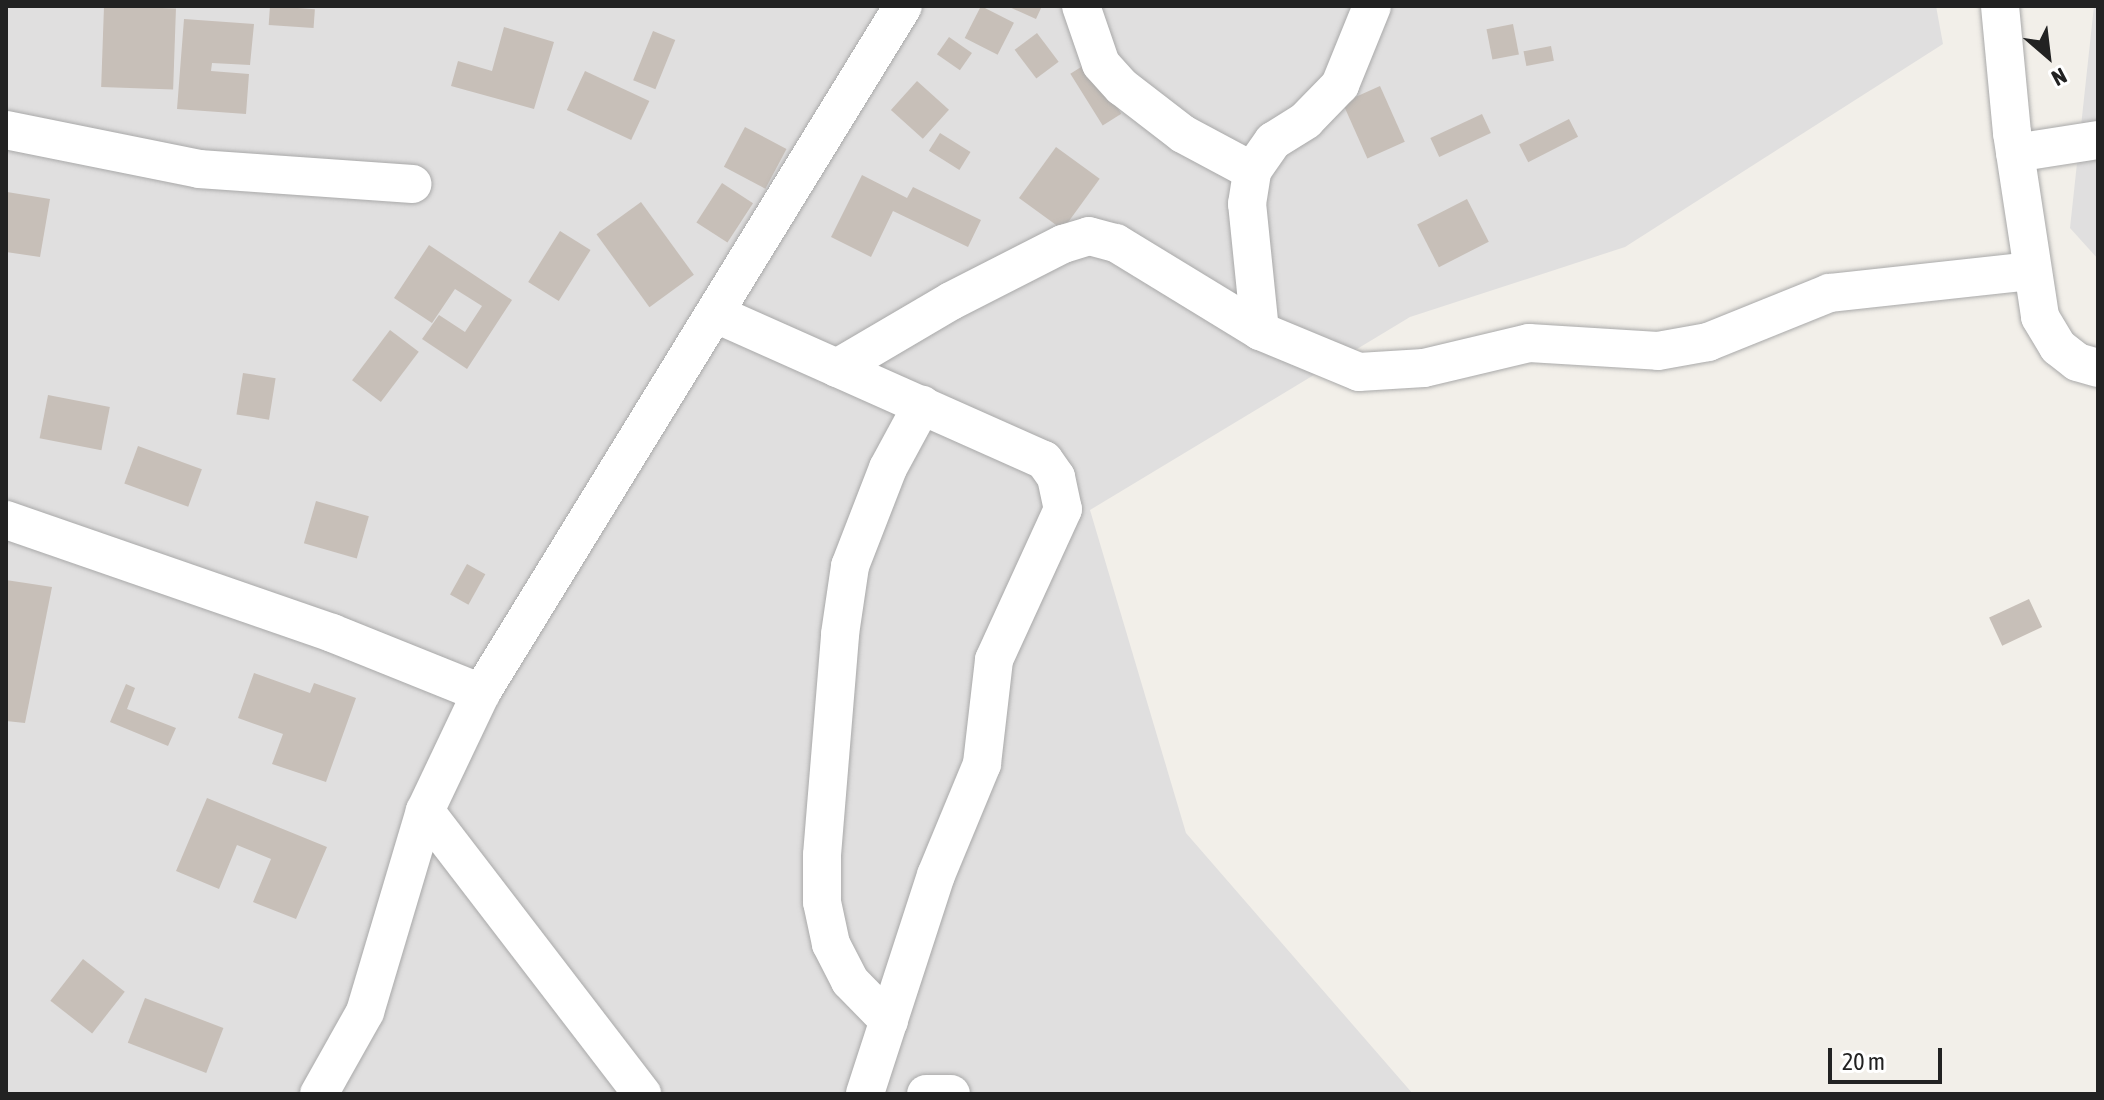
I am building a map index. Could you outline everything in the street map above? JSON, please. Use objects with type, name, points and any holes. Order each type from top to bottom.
[{"type":"street","points":[[319,1094],[365,1012],[425,811],[481,693],[716,314],[824,129],[903,6]]},
{"type":"street","points":[[1081,6],[1096,54],[1122,87],[1183,134],[1252,171]]},
{"type":"street","points":[[1260,331],[1247,204],[1252,171],[1273,141],[1306,120],[1340,85],[1372,6]]},
{"type":"street","points":[[2000,6],[2015,153],[2040,317],[2058,347],[2077,362],[2098,368]]},
{"type":"street","points":[[6,130],[199,169],[412,184]]},
{"type":"street","points":[[2015,153],[2098,140]]},
{"type":"street","points":[[837,368],[951,301],[1063,244],[1089,236],[1116,243],[1260,331],[1359,372],[1424,368],[1529,343],[1658,351],[1708,342],[1829,293],[2032,271]]},
{"type":"street","points":[[716,314],[1044,460],[1056,477],[1063,509],[994,660],[982,764],[936,875],[865,1094]]},
{"type":"street","points":[[889,1021],[850,981],[831,944],[822,902],[822,855],[840,634],[850,566],[878,491],[922,405]]},
{"type":"street","points":[[6,520],[332,633],[481,693]]},
{"type":"street","points":[[425,811],[642,1094]]},
{"type":"street","points":[[926,1094],[951,1094]]},
{"type":"shaded area","points":[[6,6],[1936,6],[1943,44],[1625,247],[1410,317],[1090,510],[1186,833],[1413,1094],[6,1094]]},
{"type":"shaded area","points":[[2094,6],[2098,6],[2098,259],[2070,228]]},
{"type":"building","points":[[104,6],[176,9],[173,89],[101,87]]},
{"type":"building","points":[[270,6],[315,9],[314,28],[269,25]]},
{"type":"building","points":[[981,6],[1014,23],[998,55],[965,38]]},
{"type":"building","points":[[1007,6],[1042,6],[1036,19]]},
{"type":"building","points":[[184,19],[254,24],[250,65],[212,63],[211,71],[249,74],[246,114],[177,109]]},
{"type":"building","points":[[1513,24],[1519,54],[1492,60],[1486,29]]},
{"type":"building","points":[[504,27],[554,42],[534,109],[451,86],[458,61],[492,71]]},
{"type":"building","points":[[653,31],[675,40],[655,89],[633,80]]},
{"type":"building","points":[[1037,33],[1059,62],[1036,79],[1015,50]]},
{"type":"building","points":[[949,37],[972,53],[960,70],[937,54]]},
{"type":"building","points":[[1551,46],[1554,61],[1526,66],[1524,51]]},
{"type":"building","points":[[1089,62],[1121,114],[1103,125],[1070,74]]},
{"type":"building","points":[[585,71],[649,101],[631,140],[567,110]]},
{"type":"building","points":[[917,81],[949,110],[923,139],[891,110]]},
{"type":"building","points":[[1380,86],[1405,142],[1367,158],[1343,103]]},
{"type":"building","points":[[1482,114],[1491,133],[1439,157],[1430,138]]},
{"type":"building","points":[[1569,119],[1578,137],[1528,162],[1519,144]]},
{"type":"building","points":[[745,127],[786,149],[765,189],[724,167]]},
{"type":"building","points":[[940,133],[971,152],[959,170],[929,151]]},
{"type":"building","points":[[1056,147],[1100,179],[1063,230],[1019,198]]},
{"type":"building","points":[[862,175],[907,198],[913,187],[981,220],[968,247],[893,211],[871,257],[831,237]]},
{"type":"building","points":[[722,183],[753,203],[727,243],[696,222]]},
{"type":"building","points":[[7,192],[50,199],[40,257],[6,252]]},
{"type":"building","points":[[1467,199],[1489,242],[1439,267],[1417,224]]},
{"type":"building","points":[[641,202],[694,275],[649,307],[597,234]]},
{"type":"building","points":[[560,231],[591,250],[559,301],[528,282]]},
{"type":"building","points":[[429,245],[512,300],[467,369],[422,339],[439,315],[465,332],[482,306],[455,289],[432,323],[394,298]]},
{"type":"building","points":[[390,330],[419,352],[381,402],[352,380]]},
{"type":"building","points":[[243,373],[276,378],[269,420],[236,414]]},
{"type":"building","points":[[48,395],[110,407],[101,450],[40,438]]},
{"type":"building","points":[[138,446],[202,469],[188,507],[124,484]]},
{"type":"building","points":[[316,501],[369,516],[357,558],[304,543]]},
{"type":"building","points":[[467,564],[485,574],[468,605],[450,595]]},
{"type":"building","points":[[6,580],[52,587],[25,723],[6,721]]},
{"type":"building","points":[[2029,599],[2042,627],[2002,646],[1989,618]]},
{"type":"building","points":[[254,673],[310,693],[314,683],[356,698],[326,782],[272,764],[283,734],[238,718]]},
{"type":"building","points":[[126,684],[135,688],[127,709],[176,728],[168,746],[110,722]]},
{"type":"building","points":[[207,798],[327,847],[296,919],[253,902],[271,859],[237,845],[219,889],[176,871]]},
{"type":"building","points":[[83,959],[125,992],[92,1033],[50,1001]]},
{"type":"building","points":[[145,998],[223,1028],[206,1073],[128,1043]]}]
